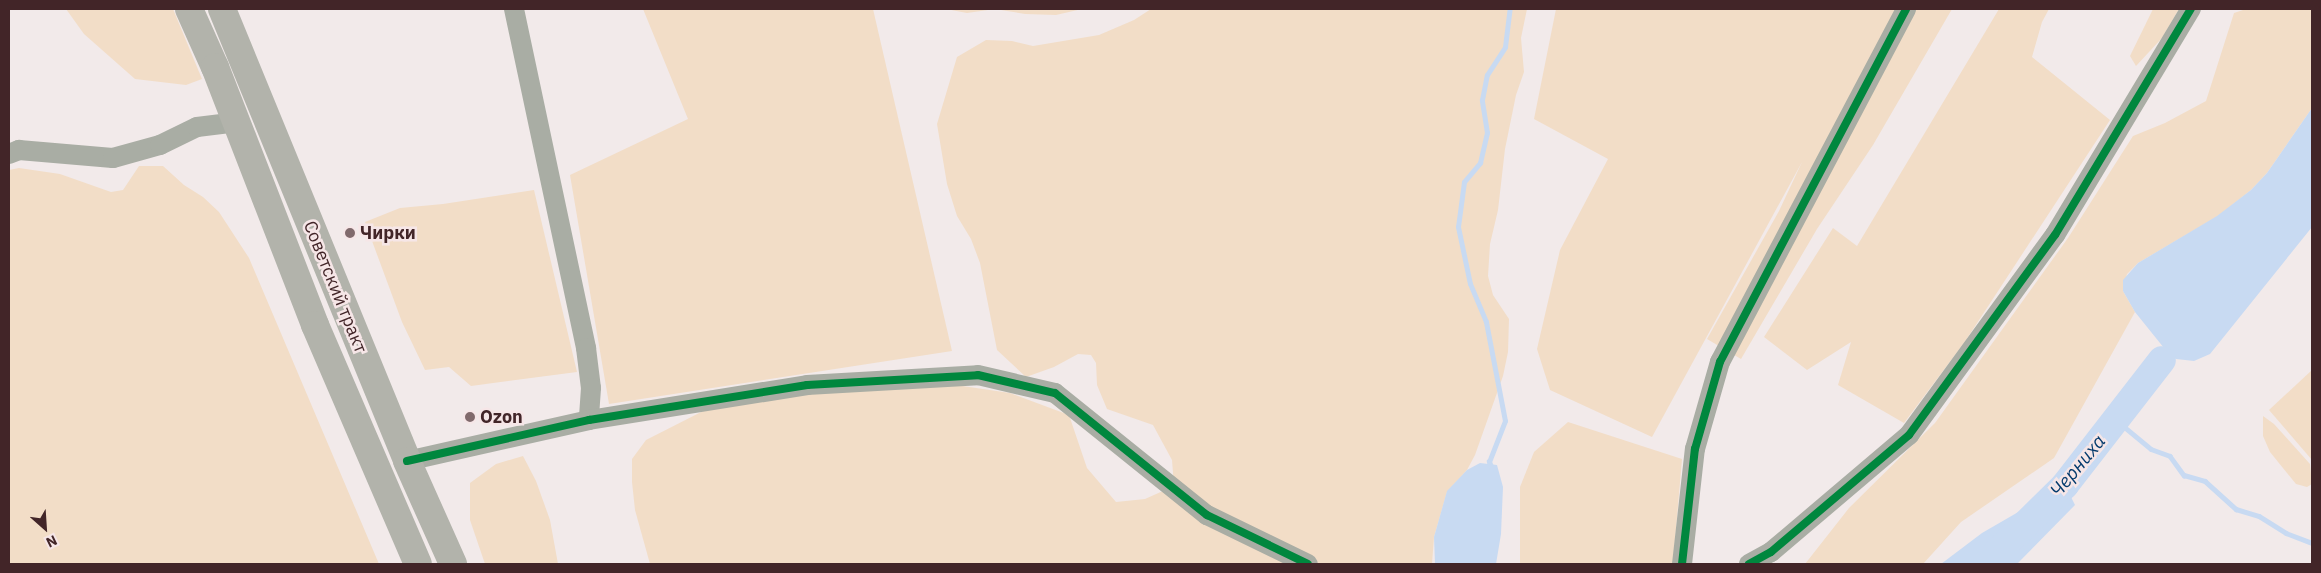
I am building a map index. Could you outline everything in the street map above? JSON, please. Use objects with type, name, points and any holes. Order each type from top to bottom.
[{"type":"highway","name":"Советский тракт","points":[[189,9],[236,122],[315,325],[418,564]]},
{"type":"highway","name":"Советский тракт","points":[[222,9],[407,461],[453,564]]},
{"type":"street","points":[[514,9],[586,348],[591,388],[589,420]]},
{"type":"street","points":[[1682,564],[1696,449],[1720,362],[1906,9]]},
{"type":"street","points":[[1750,564],[1771,552],[1909,435],[2055,235],[2191,9]]},
{"type":"street","points":[[9,154],[19,150],[112,158],[160,145],[197,127],[236,122]]},
{"type":"street","points":[[407,461],[589,420],[807,385],[978,375],[1055,393],[1207,515],[1308,564]]},
{"type":"shaded area","points":[[66,9],[173,9],[202,79],[186,85],[135,79],[84,34]]},
{"type":"shaded area","points":[[643,9],[873,9],[952,351],[609,404],[570,175],[688,119]]},
{"type":"shaded area","points":[[946,9],[995,9],[967,13]]},
{"type":"shaded area","points":[[995,9],[1082,9],[1056,15],[1025,14]]},
{"type":"shaded area","points":[[1151,9],[1527,9],[1521,38],[1524,72],[1516,95],[1505,149],[1498,210],[1490,244],[1488,276],[1493,295],[1509,319],[1508,352],[1503,376],[1475,455],[1467,470],[1447,492],[1434,537],[1432,564],[650,564],[635,510],[632,459],[646,440],[709,408],[832,390],[949,384],[1010,393],[1069,415],[1087,468],[1116,502],[1145,499],[1174,486],[1172,460],[1153,425],[1107,409],[1097,385],[1096,363],[1091,355],[1078,354],[1054,367],[1026,377],[997,350],[980,263],[971,239],[957,216],[947,184],[937,124],[957,57],[986,40],[1012,41],[1033,46],[1099,35],[1134,20]]},
{"type":"shaded area","points":[[1556,9],[1952,9],[1873,145],[1817,229],[1741,359],[1707,339],[1779,211],[1802,162],[1652,437],[1550,390],[1537,349],[1560,250],[1608,159],[1534,119]]},
{"type":"shaded area","points":[[1999,9],[2049,9],[2042,22],[2032,57],[2110,120],[1964,343],[1904,423],[1838,385],[1851,342],[1807,370],[1764,337],[1833,228],[1857,246]]},
{"type":"shaded area","points":[[2153,9],[2179,9],[2162,38],[2136,66],[2130,56]]},
{"type":"shaded area","points":[[2246,9],[2312,9],[2312,108],[2267,173],[2251,190],[2218,216],[2138,263],[2127,274],[2123,291],[2135,312],[2054,458],[1961,522],[1923,564],[1805,564],[1849,508],[1935,423],[2068,238],[2133,136],[2165,123],[2206,101],[2234,13]]},
{"type":"shaded area","points":[[139,166],[163,166],[184,185],[203,197],[219,212],[249,258],[379,564],[9,564],[9,170],[19,168],[60,174],[111,192],[123,190]]},
{"type":"shaded area","points":[[534,190],[577,372],[471,386],[449,367],[425,370],[402,322],[365,222],[400,208],[443,204]]},
{"type":"shaded area","points":[[2312,370],[2312,460],[2269,410]]},
{"type":"shaded area","points":[[2263,416],[2274,424],[2310,464],[2312,484],[2307,487],[2296,484],[2270,452],[2263,436]]},
{"type":"shaded area","points":[[1568,422],[1682,459],[1673,564],[1520,564],[1520,487],[1534,452]]},
{"type":"shaded area","points":[[523,456],[536,481],[550,520],[558,564],[485,564],[470,520],[470,483],[496,464]]},
{"type":"water","points":[[2312,108],[2312,227],[2210,354],[2194,361],[2176,359],[2168,353],[2135,312],[2123,291],[2123,280],[2138,263],[2217,216],[2251,190],[2267,173]]},
{"type":"water","points":[[1480,463],[1497,465],[1503,487],[1501,534],[1496,564],[1435,564],[1434,537],[1447,491],[1467,470]]},
{"type":"water","points":[[2065,485],[2075,505],[2017,564],[1941,564],[1982,533]]},
{"type":"waterway","points":[[1492,469],[1489,462],[1505,421],[1486,322],[1470,284],[1458,227],[1464,182],[1480,163],[1487,133],[1482,100],[1487,75],[1505,47],[1510,9]]},
{"type":"waterway","name":"Черниха","points":[[1985,564],[2065,485],[2162,360]]},
{"type":"waterway","points":[[2116,420],[2151,449],[2170,456],[2184,475],[2205,481],[2236,509],[2259,516],[2286,533],[2312,543]]},
{"type":"cycle path","points":[[1682,564],[1695,449],[1720,362],[1906,9]]},
{"type":"cycle path","points":[[1749,564],[1771,552],[1909,435],[2055,235],[2191,9]]},
{"type":"cycle path","points":[[407,461],[589,420],[807,385],[978,375],[1055,393],[1207,515],[1308,564]]},
{"type":"place","name":"Чирки","points":[[350,233]]},
{"type":"place","name":"Ozon","points":[[470,417]]}]
